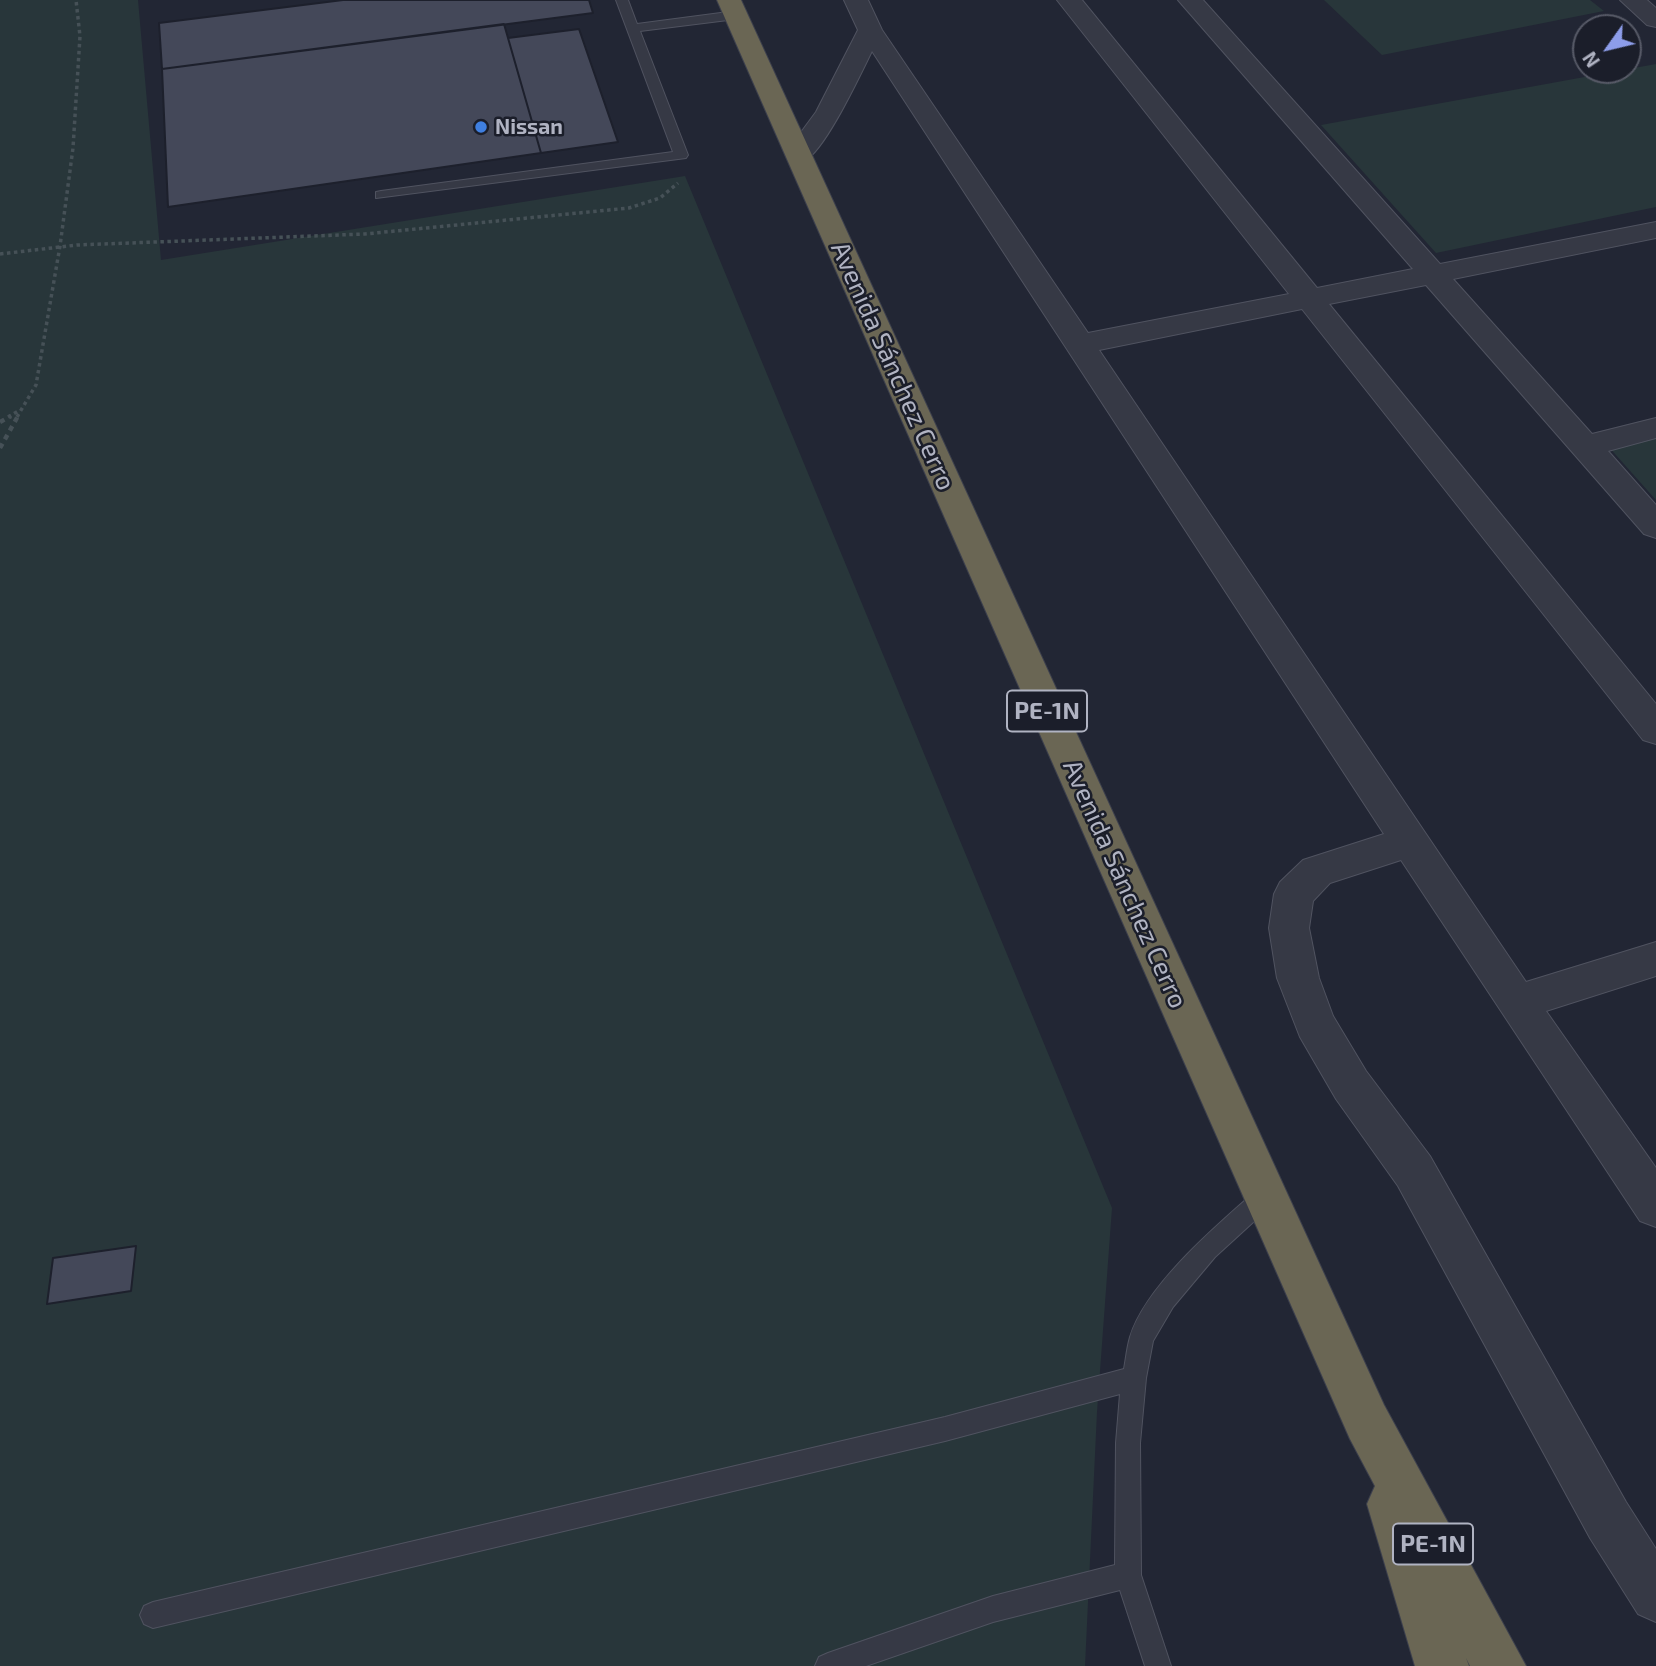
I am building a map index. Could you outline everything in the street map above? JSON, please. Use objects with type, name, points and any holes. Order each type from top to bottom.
[{"type":"highway","name":"Avenida Sánchez Cerro","points":[[733,8],[1367,1422],[1499,1666]]},
{"type":"highway","name":"Avenida Sánchez Cerro","points":[[1367,1422],[1442,1666]]},
{"type":"street","points":[[1069,0],[1656,730]]},
{"type":"street","points":[[1191,0],[1433,277],[1656,526]]},
{"type":"street","points":[[1632,0],[1656,20]]},
{"type":"street","points":[[798,154],[828,114],[863,15]]},
{"type":"street","points":[[863,15],[1656,1206]]},
{"type":"street","points":[[1082,344],[1433,277],[1656,230]]},
{"type":"street","points":[[1585,446],[1656,428]]},
{"type":"street","points":[[1412,841],[1317,871],[1294,894],[1289,928],[1298,978],[1315,1024],[1351,1085],[1414,1171],[1608,1520],[1656,1596]]},
{"type":"street","points":[[1518,1002],[1656,959]]},
{"type":"lane","points":[[381,195],[681,155],[622,0]]},
{"type":"lane","points":[[632,28],[733,8]]},
{"type":"lane","points":[[1158,1666],[1128,1575],[1128,1443],[1134,1378],[1142,1337],[1165,1299],[1207,1249],[1265,1198]]},
{"type":"lane","points":[[153,1615],[944,1429],[1134,1378]]},
{"type":"lane","points":[[828,1666],[993,1609],[1128,1575]]},
{"type":"path","points":[[0,448],[36,385],[60,246],[73,148],[79,48],[76,0]]},
{"type":"path","points":[[0,254],[60,246],[365,234],[629,208],[660,198],[678,184],[681,155]]},
{"type":"path","points":[[0,422],[21,410]]},
{"type":"shaded area","points":[[0,0],[138,0],[161,260],[685,176],[1112,1208],[1097,1412],[1085,1666],[0,1666]]},
{"type":"shaded area","points":[[1324,0],[1590,0],[1604,11],[1572,14],[1572,17],[1382,55]]},
{"type":"shaded area","points":[[1656,64],[1656,207],[1436,253],[1321,125],[1572,79],[1572,84],[1642,84],[1642,67]]},
{"type":"shaded area","points":[[1656,434],[1656,500],[1607,445]]},
{"type":"building","points":[[343,0],[589,0],[593,13],[162,69],[159,23]]},
{"type":"building","points":[[504,24],[541,153],[168,207],[162,69]]},
{"type":"building","points":[[579,29],[618,142],[541,153],[508,38]]},
{"type":"building","points":[[136,1246],[131,1291],[47,1304],[53,1258]]},
{"type":"place","name":"Nissan","points":[[481,127]]}]
